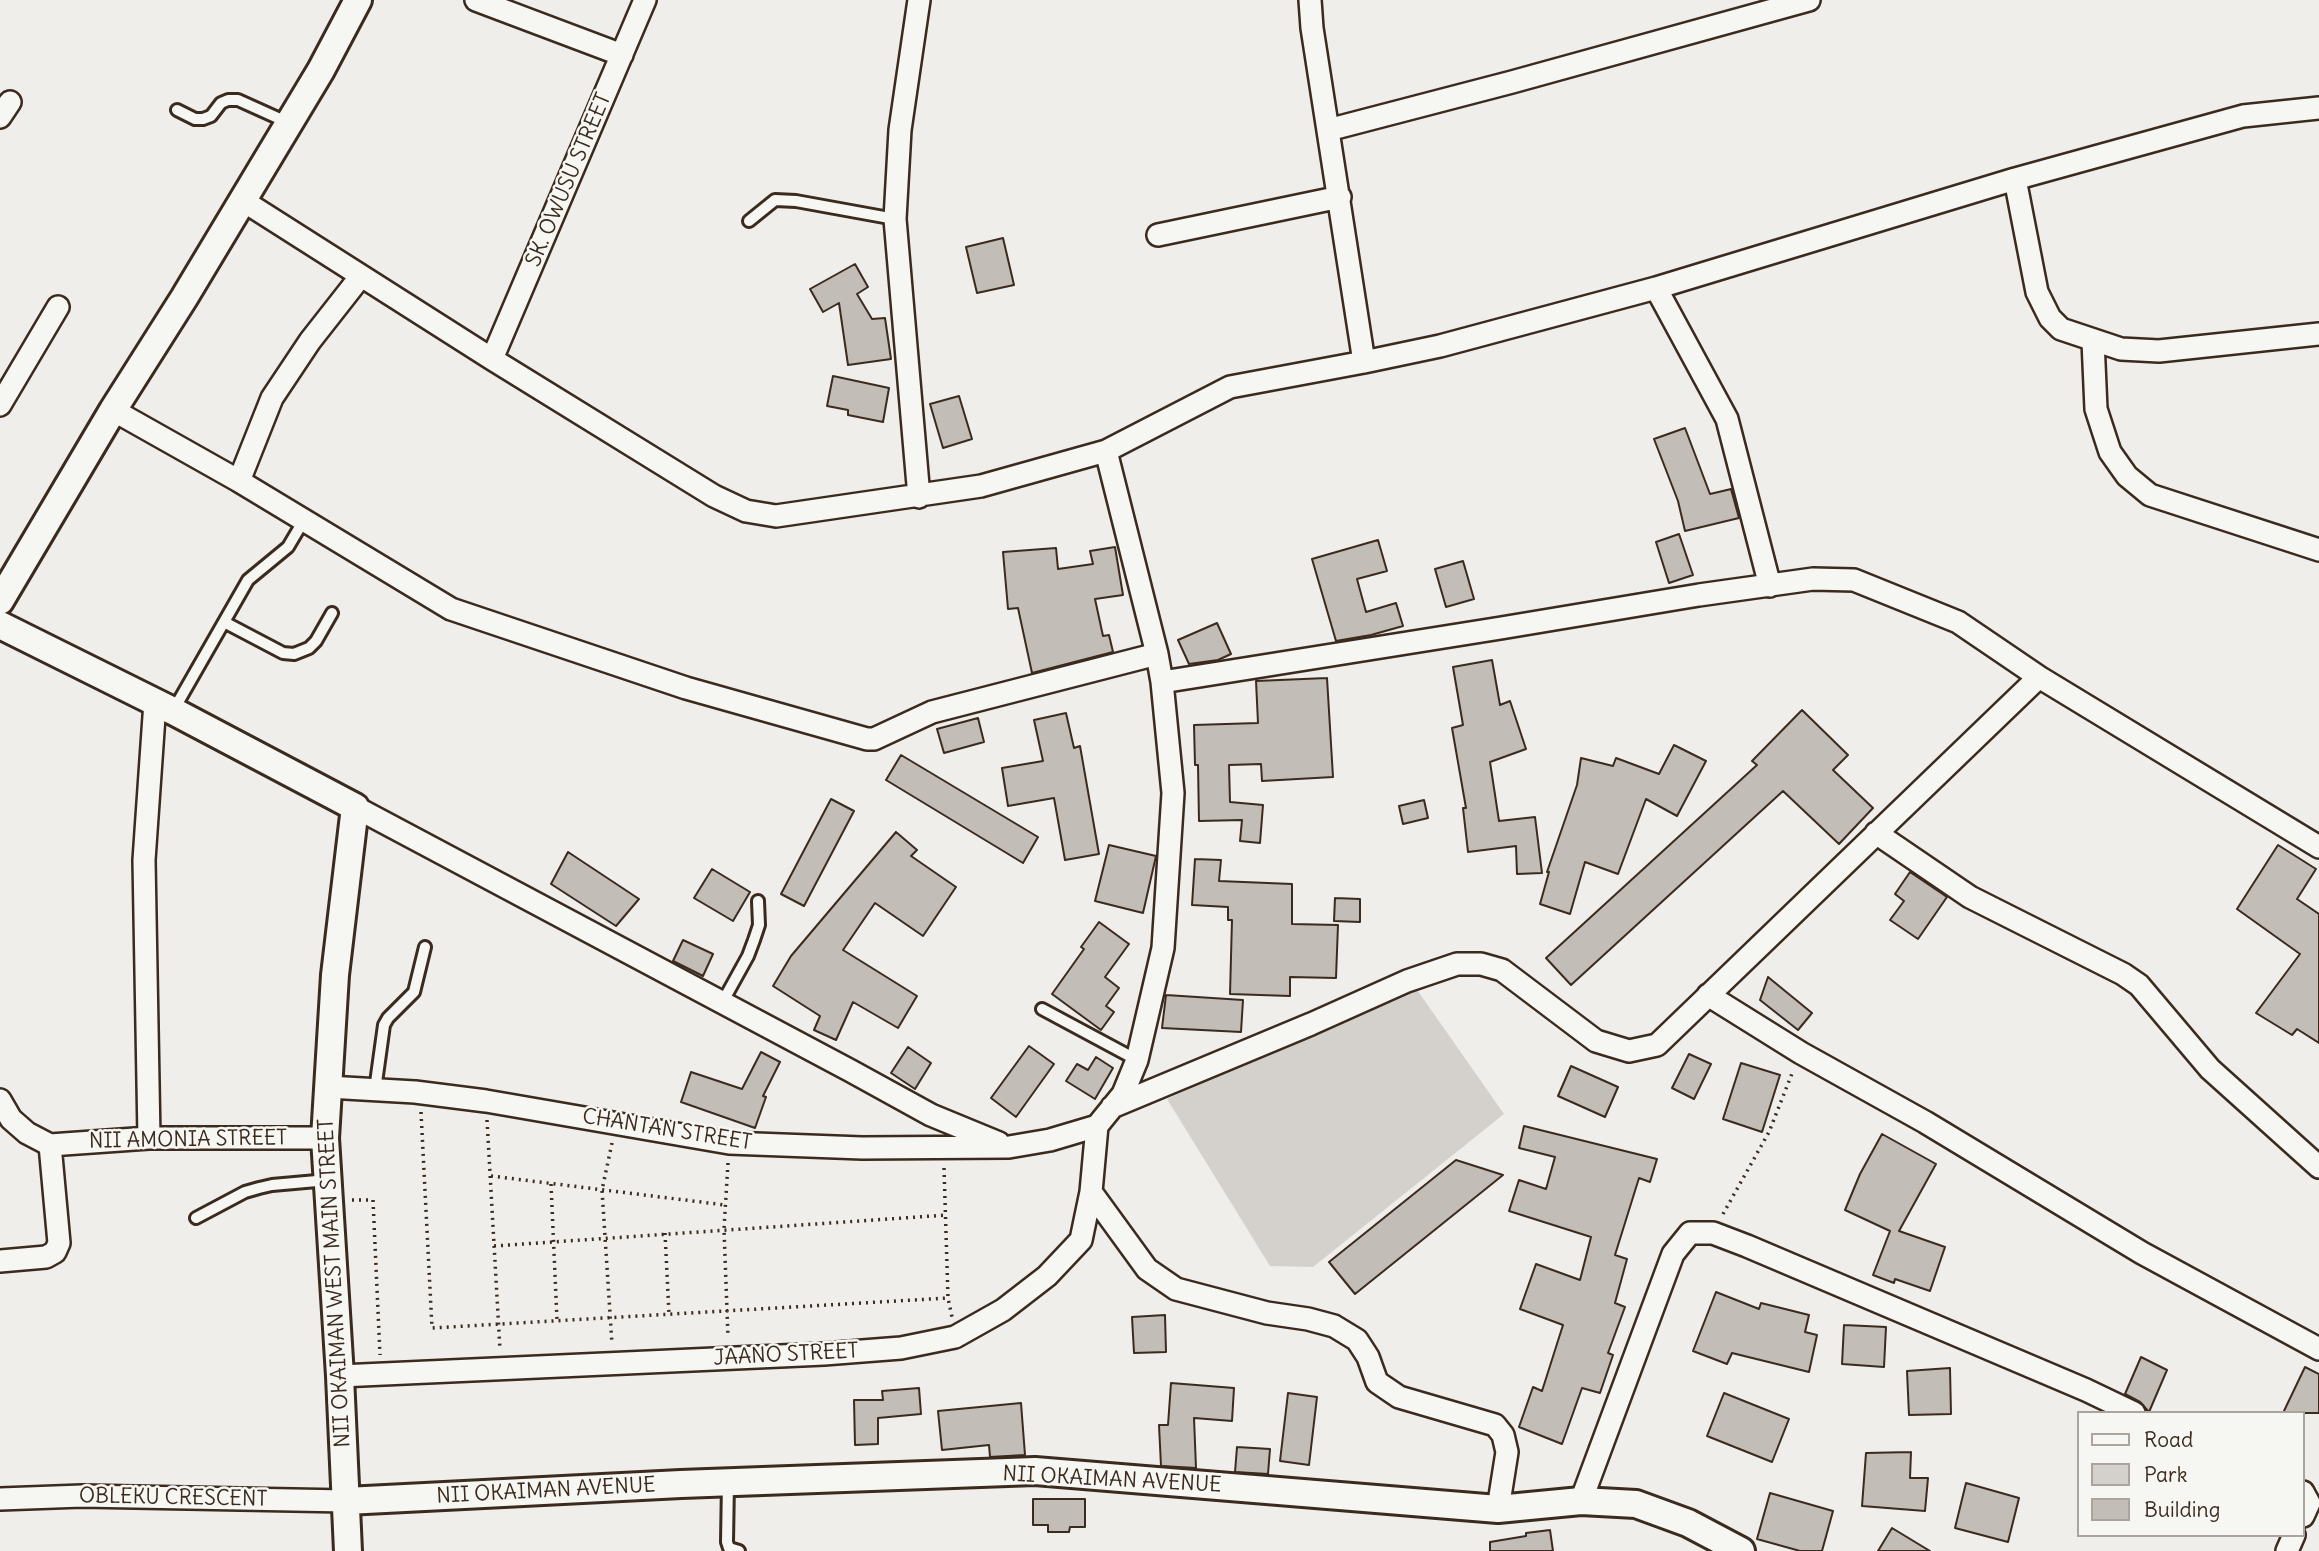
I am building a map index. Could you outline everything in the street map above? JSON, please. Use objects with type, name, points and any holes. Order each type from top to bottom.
[{"type":"street","points":[[0,601],[113,410],[184,298],[321,70],[358,0]]},
{"type":"street","points":[[477,0],[622,55]]},
{"type":"street","name":"SK. OWUSU STREET","points":[[492,359],[645,0]]},
{"type":"street","points":[[919,0],[900,130],[895,219],[919,497]]},
{"type":"street","points":[[1310,0],[1312,28],[1364,362]]},
{"type":"street","points":[[1328,130],[1809,0]]},
{"type":"street","points":[[242,200],[714,496],[746,511],[776,516],[981,486],[1106,451],[1230,387],[1440,346],[1656,288],[2015,179],[2243,116],[2319,108]]},
{"type":"street","points":[[2015,179],[2037,292],[2049,318],[2061,329],[2121,349],[2159,351],[2319,334]]},
{"type":"street","points":[[1158,234],[1340,197]]},
{"type":"street","points":[[239,481],[272,398],[310,341],[361,276]]},
{"type":"street","points":[[1656,288],[1727,419],[1770,586]]},
{"type":"street","points":[[0,405],[58,307]]},
{"type":"street","points":[[2093,341],[2096,409],[2110,452],[2127,476],[2150,495],[2319,550]]},
{"type":"street","points":[[113,410],[239,481],[451,609],[686,688],[867,739],[874,739],[932,712],[1157,654]]},
{"type":"street","points":[[1097,1126],[1123,1094],[1137,1060],[1163,948],[1173,793],[1157,654],[1106,451]]},
{"type":"street","points":[[1162,682],[1699,594],[1813,579],[1854,580],[1958,622],[2039,677],[2319,847]]},
{"type":"street","points":[[0,625],[355,807],[931,1115],[1009,1147]]},
{"type":"street","points":[[1112,1107],[1407,981],[1457,964],[1481,964],[1502,970],[1596,1041],[1629,1051],[1657,1045],[2039,677]]},
{"type":"street","points":[[149,1138],[144,860],[164,707]]},
{"type":"street","name":"NII OKAIMAN WEST MAIN STREET","points":[[348,1551],[325,1138],[335,975],[355,807]]},
{"type":"street","points":[[1876,833],[1970,897],[2123,974],[2138,985],[2210,1069],[2319,1167]]},
{"type":"street","points":[[1708,995],[1801,1053],[1925,1122],[2142,1253],[2319,1349]]},
{"type":"street","name":"CHANTAN STREET","points":[[328,1087],[420,1093],[486,1101],[729,1143],[862,1148],[1009,1147],[1050,1140],[1097,1126]]},
{"type":"street","points":[[0,1100],[11,1119],[27,1133],[50,1145],[58,1243],[55,1252],[46,1257],[0,1261]]},
{"type":"street","name":"JAANO STREET","points":[[340,1376],[901,1348],[955,1337],[1003,1310],[1047,1276],[1081,1240],[1091,1192],[1097,1126]]},
{"type":"street","name":"NII AMONIA STREET","points":[[50,1145],[149,1138],[325,1138]]},
{"type":"street","points":[[1091,1192],[1147,1269],[1176,1289],[1267,1313],[1334,1326],[1357,1340],[1368,1357],[1377,1382],[1399,1397],[1494,1425],[1503,1435],[1507,1451],[1498,1509]]},
{"type":"street","points":[[1581,1501],[1673,1254],[1690,1233],[1713,1233],[2086,1390],[2130,1411]]},
{"type":"street","name":"NII OKAIMAN AVENUE","points":[[346,1501],[728,1482],[1035,1471],[1498,1509],[1581,1501],[1636,1504],[1688,1523],[1741,1551]]},
{"type":"street","name":"OBLEKU CRESCENT","points":[[0,1499],[82,1496],[346,1501]]},
{"type":"street","points":[[2305,1496],[2309,1503],[2305,1512]]},
{"type":"lane","points":[[177,110],[195,119],[203,119],[211,116],[220,103],[238,100],[289,123]]},
{"type":"lane","points":[[749,221],[775,200],[796,201],[895,219]]},
{"type":"lane","points":[[164,707],[224,622],[248,580],[288,547],[304,520]]},
{"type":"lane","points":[[224,622],[283,653],[294,654],[309,648],[316,641],[332,613]]},
{"type":"lane","points":[[722,1003],[754,940],[759,925],[758,901]]},
{"type":"lane","points":[[375,1090],[384,1024],[414,992],[425,947]]},
{"type":"lane","points":[[1042,1009],[1137,1060]]},
{"type":"lane","points":[[196,1218],[245,1192],[272,1185],[328,1180]]},
{"type":"lane","points":[[728,1482],[727,1542],[729,1548],[739,1551]]},
{"type":"path","points":[[1713,1233],[1769,1132],[1801,1053]]},
{"type":"path","points":[[420,1093],[432,1328],[948,1298]]},
{"type":"path","points":[[486,1101],[501,1368]]},
{"type":"path","points":[[614,1363],[602,1190],[616,1124]]},
{"type":"path","points":[[729,1143],[724,1229],[729,1358]]},
{"type":"path","points":[[943,1148],[948,1298],[955,1337]]},
{"type":"path","points":[[490,1176],[725,1205]]},
{"type":"path","points":[[551,1184],[557,1320]]},
{"type":"path","points":[[373,1199],[381,1374]]},
{"type":"path","points":[[494,1246],[947,1214]]},
{"type":"path","points":[[665,1233],[669,1314]]},
{"type":"green space","points":[[1415,987],[1504,1114],[1313,1267],[1270,1266],[1167,1099]]},
{"type":"building","points":[[1003,238],[1014,285],[977,293],[966,247]]},
{"type":"building","points":[[855,264],[868,287],[857,294],[872,319],[885,318],[891,359],[848,365],[839,303],[823,312],[810,289]]},
{"type":"building","points":[[833,376],[889,388],[883,422],[848,415],[848,410],[827,406]]},
{"type":"building","points":[[959,396],[972,439],[943,448],[930,404]]},
{"type":"building","points":[[1685,428],[1710,494],[1731,489],[1739,518],[1685,531],[1678,501],[1654,439]]},
{"type":"building","points":[[1679,534],[1693,575],[1669,583],[1656,542]]},
{"type":"building","points":[[1378,540],[1387,571],[1357,579],[1366,612],[1396,603],[1403,626],[1336,641],[1312,559]]},
{"type":"building","points":[[1115,547],[1123,595],[1095,599],[1103,636],[1109,635],[1113,652],[1032,673],[1018,608],[1008,609],[1003,552],[1056,548],[1058,569],[1093,564],[1090,551]]},
{"type":"building","points":[[1463,561],[1474,599],[1446,607],[1435,569]]},
{"type":"building","points":[[1217,623],[1231,654],[1218,660],[1189,664],[1178,640]]},
{"type":"building","points":[[1492,660],[1500,705],[1510,701],[1526,749],[1490,762],[1499,821],[1535,817],[1542,873],[1517,874],[1516,846],[1468,852],[1463,808],[1466,808],[1452,728],[1463,725],[1453,667]]},
{"type":"building","points":[[1327,678],[1333,777],[1262,781],[1261,764],[1229,765],[1230,802],[1263,805],[1260,843],[1240,841],[1242,820],[1199,821],[1194,725],[1258,723],[1256,681]]},
{"type":"building","points":[[1802,710],[1848,755],[1833,770],[1873,808],[1839,844],[1783,791],[1571,985],[1546,958],[1757,765],[1752,761]]},
{"type":"building","points":[[1066,713],[1074,748],[1080,746],[1099,854],[1065,860],[1054,798],[1008,806],[1002,768],[1043,761],[1034,720]]},
{"type":"building","points":[[978,718],[984,742],[944,753],[937,729]]},
{"type":"building","points":[[1674,745],[1706,761],[1677,816],[1646,799],[1618,874],[1585,862],[1570,914],[1540,904],[1547,872],[1577,785],[1581,758],[1613,766],[1616,758],[1659,774]]},
{"type":"building","points":[[901,755],[1038,837],[1023,863],[886,780]]},
{"type":"building","points":[[831,799],[854,811],[804,906],[781,894]]},
{"type":"building","points":[[1424,800],[1428,818],[1403,824],[1399,806]]},
{"type":"building","points":[[896,832],[917,850],[911,856],[956,887],[923,936],[875,903],[843,950],[917,996],[898,1028],[853,1002],[836,1040],[814,1030],[820,1016],[773,986],[791,956]]},
{"type":"building","points":[[1109,845],[1156,856],[1143,913],[1095,901]]},
{"type":"building","points":[[2278,845],[2316,869],[2297,899],[2319,914],[2319,1043],[2297,1029],[2292,1035],[2256,1013],[2300,954],[2237,909]]},
{"type":"building","points":[[568,852],[639,899],[616,926],[551,884]]},
{"type":"building","points":[[1195,859],[1221,860],[1219,881],[1292,884],[1292,924],[1338,925],[1336,978],[1290,977],[1290,996],[1230,994],[1232,920],[1228,920],[1228,907],[1192,905]]},
{"type":"building","points":[[712,869],[750,892],[733,921],[694,898]]},
{"type":"building","points":[[1910,872],[1947,897],[1918,939],[1890,920],[1904,901],[1895,894]]},
{"type":"building","points":[[1335,898],[1360,899],[1360,922],[1334,921]]},
{"type":"building","points":[[1099,922],[1129,944],[1105,977],[1119,988],[1106,1006],[1114,1012],[1101,1030],[1052,994],[1084,949],[1081,947]]},
{"type":"building","points":[[683,940],[713,954],[703,976],[673,961]]},
{"type":"building","points":[[1768,977],[1812,1013],[1798,1030],[1760,1000]]},
{"type":"building","points":[[1166,995],[1243,1000],[1241,1032],[1162,1028]]},
{"type":"building","points":[[1029,1046],[1054,1064],[1016,1117],[991,1098]]},
{"type":"building","points":[[908,1047],[931,1063],[915,1089],[891,1073]]},
{"type":"building","points":[[761,1052],[780,1062],[763,1096],[766,1097],[755,1128],[681,1102],[691,1072],[742,1089]]},
{"type":"building","points":[[1689,1054],[1711,1064],[1694,1099],[1672,1088]]},
{"type":"building","points":[[1096,1057],[1113,1068],[1095,1099],[1066,1081],[1077,1064],[1088,1070]]},
{"type":"building","points":[[1741,1063],[1780,1075],[1762,1132],[1723,1119]]},
{"type":"building","points":[[1571,1066],[1618,1087],[1605,1117],[1558,1096]]},
{"type":"building","points":[[1524,1126],[1657,1159],[1650,1182],[1639,1178],[1615,1255],[1627,1259],[1615,1303],[1625,1307],[1608,1353],[1613,1355],[1600,1393],[1582,1388],[1562,1444],[1519,1427],[1533,1387],[1542,1391],[1563,1325],[1520,1309],[1536,1264],[1580,1280],[1591,1237],[1509,1211],[1519,1180],[1546,1189],[1555,1157],[1519,1148]]},
{"type":"building","points":[[1882,1134],[1936,1164],[1899,1231],[1945,1247],[1930,1291],[1873,1275],[1890,1231],[1845,1210],[1860,1174]]},
{"type":"building","points":[[1456,1160],[1503,1175],[1355,1294],[1329,1262]]},
{"type":"building","points":[[1716,1292],[1759,1309],[1761,1303],[1809,1315],[1805,1332],[1817,1335],[1809,1372],[1732,1353],[1727,1364],[1693,1351]]},
{"type":"building","points":[[1165,1315],[1166,1352],[1134,1353],[1132,1317]]},
{"type":"building","points":[[1844,1325],[1886,1327],[1884,1367],[1842,1364]]},
{"type":"building","points":[[2141,1357],[2167,1370],[2149,1411],[2125,1394]]},
{"type":"building","points":[[2305,1367],[2319,1374],[2319,1413],[2284,1411]]},
{"type":"building","points":[[1950,1368],[1951,1414],[1909,1415],[1907,1371]]},
{"type":"building","points":[[1171,1383],[1234,1388],[1232,1421],[1194,1418],[1196,1468],[1161,1466],[1159,1425],[1168,1425]]},
{"type":"building","points":[[919,1388],[921,1414],[878,1418],[878,1444],[855,1445],[854,1400],[883,1400],[882,1391]]},
{"type":"building","points":[[1288,1393],[1317,1397],[1309,1465],[1280,1461]]},
{"type":"building","points":[[1724,1393],[1789,1419],[1772,1462],[1707,1436]]},
{"type":"building","points":[[1021,1403],[1025,1455],[990,1457],[989,1445],[942,1450],[938,1411]]},
{"type":"building","points":[[1237,1447],[1270,1449],[1268,1474],[1235,1472]]},
{"type":"building","points":[[1911,1452],[1910,1478],[1928,1478],[1925,1511],[1862,1506],[1866,1453]]},
{"type":"building","points":[[1966,1483],[2019,1498],[2008,1542],[1955,1528]]},
{"type":"building","points":[[1770,1493],[1833,1511],[1822,1551],[1800,1551],[1757,1539]]},
{"type":"building","points":[[1033,1499],[1085,1499],[1085,1527],[1070,1527],[1069,1532],[1048,1532],[1048,1525],[1033,1525]]},
{"type":"building","points":[[1892,1528],[1930,1551],[1878,1551]]},
{"type":"building","points":[[1550,1530],[1553,1551],[1490,1551],[1490,1542]]}]
